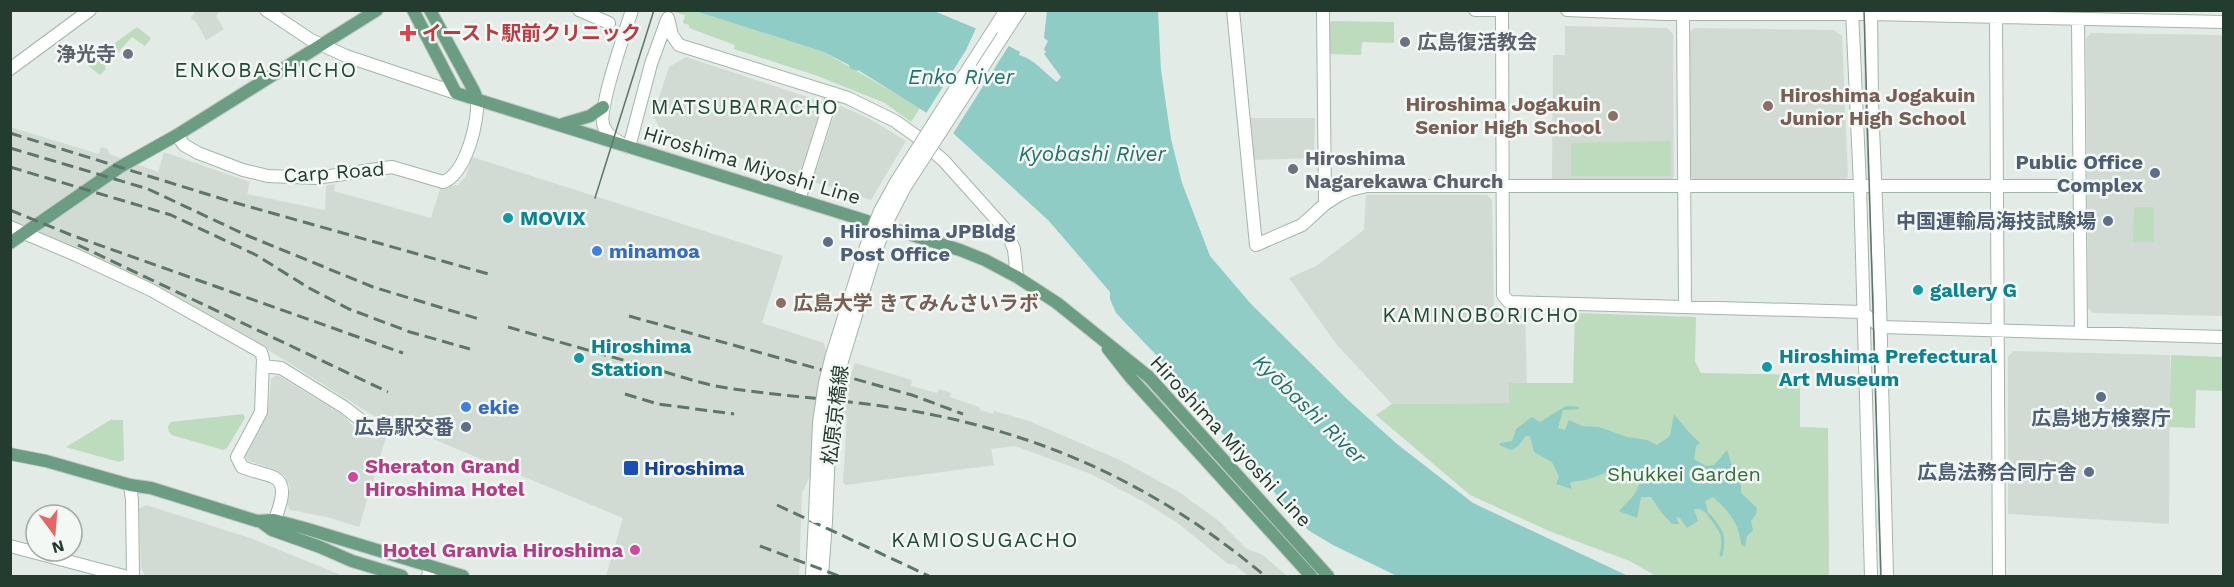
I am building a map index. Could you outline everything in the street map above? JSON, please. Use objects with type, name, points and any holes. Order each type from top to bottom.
[{"type":"main road","points":[[10,243],[120,166],[177,135],[377,10]]},
{"type":"main road","points":[[413,10],[456,93]]},
{"type":"main road","points":[[430,10],[477,99]]},
{"type":"main road","name":"Hiroshima Miyoshi Line","points":[[456,93],[562,124],[960,250],[1017,277],[1057,303],[1149,376],[1328,576]]},
{"type":"main road","points":[[562,124],[590,116],[603,106]]},
{"type":"main road","name":"Hiroshima Miyoshi Line","points":[[1101,337],[1131,378],[1311,576]]},
{"type":"main road","points":[[10,454],[46,461],[130,485],[151,488],[429,572],[462,576]]},
{"type":"main road","points":[[273,525],[352,561],[402,576]]},
{"type":"street","points":[[10,69],[90,10]]},
{"type":"street","points":[[266,10],[322,45],[362,63],[456,93]]},
{"type":"street","points":[[579,10],[609,22]]},
{"type":"street","points":[[633,10],[603,106],[604,128],[612,138],[629,147],[651,64],[669,14]]},
{"type":"street","name":"松原京橋線","points":[[822,576],[833,397],[842,357],[876,250],[905,187],[998,33],[1006,10]]},
{"type":"street","name":"松原京橋線","points":[[812,576],[818,440],[823,395],[832,355],[866,247],[875,223],[896,182],[998,33],[1020,10]]},
{"type":"street","points":[[1233,10],[1256,245],[1302,225],[1325,204],[1350,190],[1367,186],[2079,186]]},
{"type":"street","points":[[1323,10],[1325,204]]},
{"type":"street","points":[[1475,10],[1494,10]]},
{"type":"street","points":[[1502,10],[1503,295],[1509,302],[1862,312],[1881,327],[2223,337]]},
{"type":"street","points":[[1567,10],[1996,14],[2078,20],[2142,16],[2223,22]]},
{"type":"street","points":[[1683,12],[1685,307]]},
{"type":"street","points":[[1871,12],[1887,576]]},
{"type":"street","points":[[1852,13],[1860,186],[1871,576]]},
{"type":"street","points":[[669,14],[672,35],[679,45],[833,93],[857,102],[895,122],[944,160],[1005,228],[1014,249],[1017,277]]},
{"type":"street","points":[[1996,14],[1999,576]]},
{"type":"street","points":[[2078,20],[2081,332]]},
{"type":"street","points":[[799,200],[833,93]]},
{"type":"street","name":"Carp Road","points":[[177,135],[184,145],[198,153],[243,170],[268,176],[316,178],[392,167],[443,182],[453,177],[459,169],[478,116],[477,99]]},
{"type":"street","points":[[10,227],[151,290],[259,350],[263,359],[261,412],[237,457],[242,467],[274,477],[281,485],[283,491],[273,525]]},
{"type":"street","points":[[263,366],[281,368],[344,407],[362,421]]},
{"type":"street","points":[[130,485],[133,576]]},
{"type":"street","points":[[10,546],[124,576]]},
{"type":"shaded area","points":[[196,11],[220,11],[216,16],[224,29],[206,40],[196,22],[190,18]]},
{"type":"shaded area","name":"Hiroshima Jogakuin Senior High School","points":[[1565,26],[1667,28],[1673,34],[1674,176],[1672,179],[1552,179],[1553,55],[1565,55]]},
{"type":"shaded area","name":"Hiroshima Jogakuin Junior High School","points":[[1694,28],[1834,30],[1842,36],[1848,177],[1845,180],[1693,179],[1691,176],[1690,32]]},
{"type":"shaded area","name":"Public Office Complex","points":[[2091,33],[2223,35],[2223,316],[2093,313],[2088,308],[2086,38]]},
{"type":"shaded area","points":[[686,57],[823,102],[802,171],[796,176],[663,133],[653,116],[669,67]]},
{"type":"shaded area","points":[[841,106],[870,119],[906,141],[871,200],[814,182],[813,179],[836,109]]},
{"type":"shaded area","points":[[1249,118],[1315,118],[1314,158],[1253,160]]},
{"type":"shaded area","points":[[10,127],[99,154],[101,147],[108,149],[109,154],[158,172],[164,152],[250,182],[247,194],[325,210],[326,186],[335,184],[334,191],[431,218],[441,186],[458,185],[466,176],[472,157],[783,256],[762,323],[824,343],[826,351],[823,365],[851,374],[855,363],[912,380],[911,386],[937,393],[939,389],[951,393],[950,397],[979,407],[980,410],[993,414],[994,411],[1029,421],[1120,460],[1179,492],[1219,521],[1247,549],[1263,555],[1287,576],[1248,576],[1235,565],[1228,564],[1179,524],[1144,502],[1091,474],[1015,446],[991,449],[994,465],[846,485],[843,483],[847,417],[813,418],[811,474],[802,493],[799,576],[606,576],[623,518],[392,422],[390,426],[257,343],[11,221]]},
{"type":"shaded area","points":[[1366,195],[1487,195],[1492,200],[1494,310],[1525,312],[1527,383],[1509,383],[1509,403],[1392,404],[1337,345],[1289,278],[1316,266],[1364,230]]},
{"type":"shaded area","name":"広島法務合同庁舎","points":[[2013,351],[2170,355],[2169,524],[2008,514],[2008,357]]},
{"type":"shaded area","points":[[277,375],[343,415],[358,432],[386,437],[359,527],[327,517],[290,510],[287,504],[290,487],[285,476],[274,469],[248,461],[245,455],[268,413],[271,378]]},
{"type":"shaded area","points":[[146,505],[253,539],[343,576],[145,575],[141,568],[139,509]]},
{"type":"green space","points":[[670,11],[695,11],[824,52],[920,108],[911,122],[885,103],[815,75],[734,49],[735,45],[689,28],[689,25],[683,23],[685,15]]},
{"type":"green space","points":[[1332,21],[1394,22],[1394,43],[1362,42],[1361,55],[1328,54],[1327,25]]},
{"type":"green space","points":[[137,27],[151,38],[145,46],[132,37],[100,75],[86,64]]},
{"type":"green space","points":[[1671,141],[1671,176],[1571,176],[1571,143]]},
{"type":"green space","points":[[2134,207],[2154,207],[2154,242],[2133,242]]},
{"type":"green space","name":"Shukkei Garden","points":[[1575,313],[1696,317],[1695,361],[1701,373],[1800,375],[1800,427],[1828,428],[1829,576],[1656,576],[1630,561],[1549,531],[1470,495],[1376,415],[1392,404],[1509,403],[1509,383],[1573,383]]},
{"type":"green space","points":[[2171,355],[2223,357],[2223,391],[2196,390],[2195,428],[2169,427]]},
{"type":"green space","points":[[243,414],[245,418],[227,448],[223,450],[172,435],[169,432],[168,426],[171,422]]},
{"type":"green space","points":[[112,419],[123,420],[124,460],[119,462],[66,447]]},
{"type":"water","name":"Kyobashi River","points":[[695,11],[934,11],[982,31],[1020,52],[1019,55],[1035,63],[1057,82],[1061,77],[1044,54],[1048,41],[1044,38],[1047,11],[1158,11],[1161,70],[1171,139],[1182,183],[1210,256],[1251,304],[1348,400],[1397,444],[1473,503],[1628,576],[1397,576],[1333,545],[1308,530],[1221,432],[1211,418],[1208,405],[1202,403],[1116,313],[1110,299],[1110,292],[1049,221],[953,133],[930,115],[858,70],[850,68],[849,65],[824,52]]},
{"type":"water","points":[[1566,406],[1579,407],[1579,409],[1563,410],[1558,428],[1565,430],[1569,420],[1582,426],[1599,427],[1627,437],[1647,440],[1657,445],[1670,436],[1674,414],[1700,443],[1696,446],[1694,459],[1706,466],[1714,465],[1727,450],[1731,463],[1740,469],[1738,480],[1741,493],[1757,508],[1751,521],[1753,530],[1747,536],[1745,547],[1741,544],[1732,518],[1713,497],[1705,501],[1709,515],[1700,509],[1694,509],[1698,521],[1687,528],[1680,518],[1676,517],[1679,524],[1672,524],[1651,497],[1641,497],[1637,518],[1619,511],[1638,488],[1640,478],[1638,472],[1624,473],[1618,469],[1614,470],[1572,482],[1570,483],[1572,489],[1556,484],[1559,477],[1552,462],[1534,452],[1530,436],[1526,436],[1518,446],[1511,450],[1499,445],[1512,441],[1516,429],[1532,417],[1540,422]]},
{"type":"pier","points":[[977,26],[1010,44],[952,135],[925,115],[966,50]]},
{"type":"waterway","points":[[1709,515],[1721,534],[1723,543],[1721,555]]},
{"type":"tram line","points":[[595,198],[654,10]]},
{"type":"tram line","points":[[1864,10],[1881,576]]},
{"type":"railway","points":[[10,133],[229,201],[492,275]]},
{"type":"railway","points":[[10,148],[148,189],[246,235],[373,287],[479,319]]},
{"type":"railway","points":[[10,167],[171,215],[256,255],[309,288],[349,309],[410,332],[470,349]]},
{"type":"railway","points":[[10,210],[71,235],[403,353]]},
{"type":"railway","points":[[78,245],[388,392]]},
{"type":"railway","points":[[629,316],[912,395],[963,414]]},
{"type":"railway","points":[[508,327],[708,384],[747,391],[889,407],[993,429],[1042,445],[1089,464],[1135,487],[1223,543],[1265,576]]},
{"type":"railway","points":[[625,394],[658,404],[734,414]]},
{"type":"railway","points":[[777,505],[929,576]]},
{"type":"railway","points":[[760,546],[839,576]]},
{"type":"place","name":"イースト駅前クリニック","points":[[408,33]]},
{"type":"place","name":"広島復活教会","points":[[1405,42]]},
{"type":"place","name":"浄光寺","points":[[128,54]]},
{"type":"place","name":"Hiroshima Jogakuin Junior High School","points":[[1768,106]]},
{"type":"place","name":"Hiroshima Jogakuin Senior High School","points":[[1613,116]]},
{"type":"place","name":"Hiroshima Nagarekawa Church","points":[[1293,169]]},
{"type":"place","name":"Public Office Complex","points":[[2155,173]]},
{"type":"place","name":"MOVIX","points":[[508,218]]},
{"type":"place","name":"中国運輸局海技試験場","points":[[2108,221]]},
{"type":"place","name":"Hiroshima JPBldg Post Office","points":[[828,242]]},
{"type":"place","name":"minamoa","points":[[597,251]]},
{"type":"place","name":"gallery G","points":[[1918,290]]},
{"type":"place","name":"広島大学 きてみんさいラボ","points":[[781,303]]},
{"type":"place","name":"Hiroshima Station","points":[[579,358]]},
{"type":"place","name":"Hiroshima Prefectural Art Museum","points":[[1767,367]]},
{"type":"place","name":"広島地方検察庁","points":[[2101,397]]},
{"type":"place","name":"ekie","points":[[466,407]]},
{"type":"place","name":"広島駅交番","points":[[466,427]]},
{"type":"place","name":"Hiroshima","points":[[631,468]]},
{"type":"place","name":"広島法務合同庁舎","points":[[2089,472]]},
{"type":"place","name":"Sheraton Grand Hiroshima Hotel","points":[[353,477]]},
{"type":"place","name":"Hotel Granvia Hiroshima","points":[[635,550]]},
{"type":"district","name":"ENKOBASHICHO","points":[[266,69]]},
{"type":"district","name":"MATSUBARACHO","points":[[745,106]]},
{"type":"district","name":"KAMINOBORICHO","points":[[1481,314]]},
{"type":"district","name":"KAMIOSUGACHO","points":[[985,539]]},
{"type":"water label","name":"Enko River","points":[[961,76]]},
{"type":"water label","name":"Kyōbashi River","points":[[1310,409]]}]
